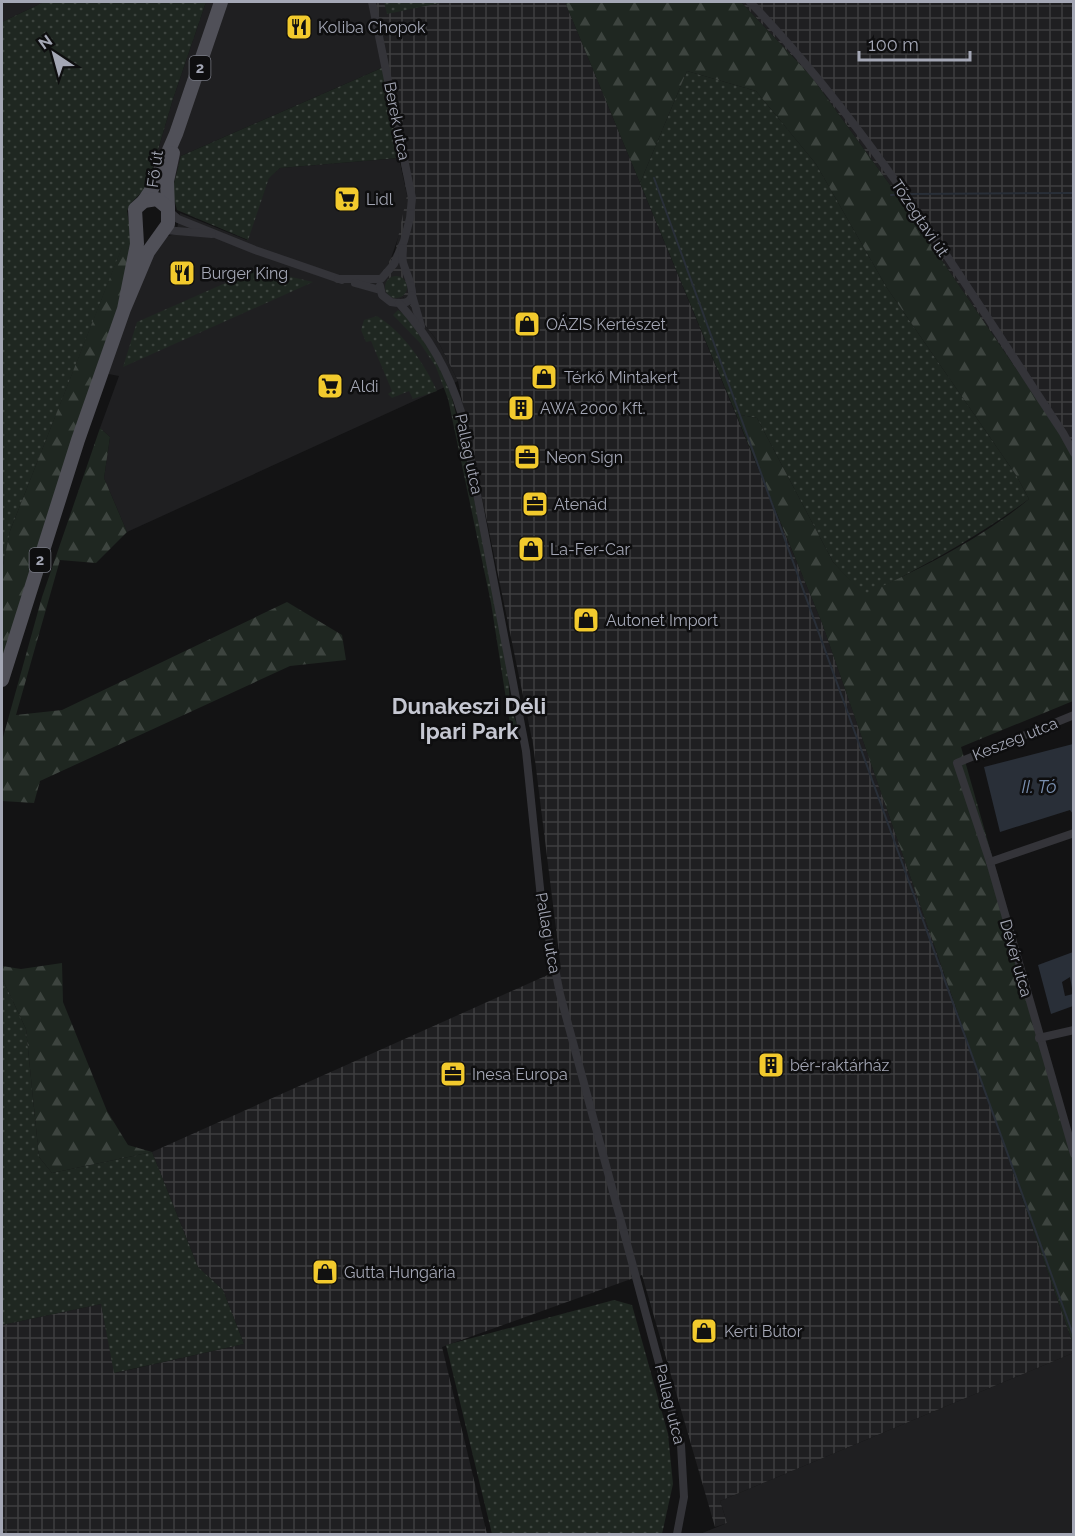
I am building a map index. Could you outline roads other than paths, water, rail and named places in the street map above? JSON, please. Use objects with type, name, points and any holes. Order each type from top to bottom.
[{"type":"main road","name":"Fő út","points":[[144,201],[152,189],[176,134],[221,2]]},
{"type":"main road","name":"Fő út","points":[[169,210],[167,181],[176,134]]},
{"type":"main road","points":[[144,201],[157,199],[169,210]]},
{"type":"main road","name":"2","points":[[124,309],[137,244],[135,210],[144,201]]},
{"type":"main road","name":"2","points":[[2,680],[78,440],[124,309],[148,252],[170,218],[169,210]]},
{"type":"main road","points":[[134,222],[147,234],[162,232]]},
{"type":"street","name":"Berek utca","points":[[372,2],[411,198],[403,264],[408,276]]},
{"type":"street","name":"Tőzegtavi út","points":[[750,2],[797,50],[895,180],[1073,450]]},
{"type":"street","points":[[169,210],[178,219],[215,234],[338,279],[380,290],[386,299],[399,303],[412,295],[414,287],[408,276],[402,272],[384,276],[338,279]]},
{"type":"street","points":[[162,232],[215,234]]},
{"type":"street","name":"Berek utca","points":[[384,276],[404,241]]},
{"type":"street","points":[[380,290],[384,276]]},
{"type":"street","name":"Pallag utca","points":[[412,295],[422,331]]},
{"type":"street","name":"Pallag utca","points":[[399,303],[422,331],[441,360],[453,386],[462,415],[526,751],[541,898],[557,983],[681,1444],[684,1497],[677,1534]]},
{"type":"street","name":"Keszeg utca","points":[[957,763],[1074,715]]},
{"type":"street","name":"Dévér utca","points":[[957,763],[990,862],[1039,1038],[1073,1148]]},
{"type":"street","points":[[990,862],[1074,833]]},
{"type":"street","points":[[1039,1038],[1074,1030]]},
{"type":"water","name":"II. Tó","points":[[1073,744],[1073,814],[1070,810],[1000,832],[984,767]]},
{"type":"water","points":[[1073,952],[1073,994],[1073,1006],[1051,1014],[1038,965]],"holes":[[[1070,977],[1073,994],[1065,996],[1062,982]]]},
{"type":"waterway","points":[[654,178],[1074,1337]]},
{"type":"waterway","points":[[908,194],[1074,193]]},
{"type":"waterway","points":[[891,195],[903,194]]},
{"type":"place","name":"Koliba Chopok","points":[[299,27]]},
{"type":"place","name":"Lidl","points":[[347,199]]},
{"type":"place","name":"Burger King","points":[[182,273]]},
{"type":"place","name":"OÁZIS Kertészet","points":[[527,324]]},
{"type":"place","name":"Térkő Mintakert","points":[[544,377]]},
{"type":"place","name":"Aldi","points":[[330,386]]},
{"type":"place","name":"AWA 2000 Kft.","points":[[521,408]]},
{"type":"place","name":"Neon Sign","points":[[527,457]]},
{"type":"place","name":"Atenád","points":[[535,504]]},
{"type":"place","name":"La-Fer-Car","points":[[531,549]]},
{"type":"place","name":"Autonet Import","points":[[586,620]]},
{"type":"place","name":"bér-raktárház","points":[[771,1065]]},
{"type":"place","name":"Inesa Europa","points":[[453,1074]]},
{"type":"place","name":"Gutta Hungária","points":[[325,1272]]},
{"type":"place","name":"Kerti Bútor","points":[[704,1331]]},
{"type":"district","name":"Dunakeszi Déli Ipari Park","points":[[469,718]]}]
